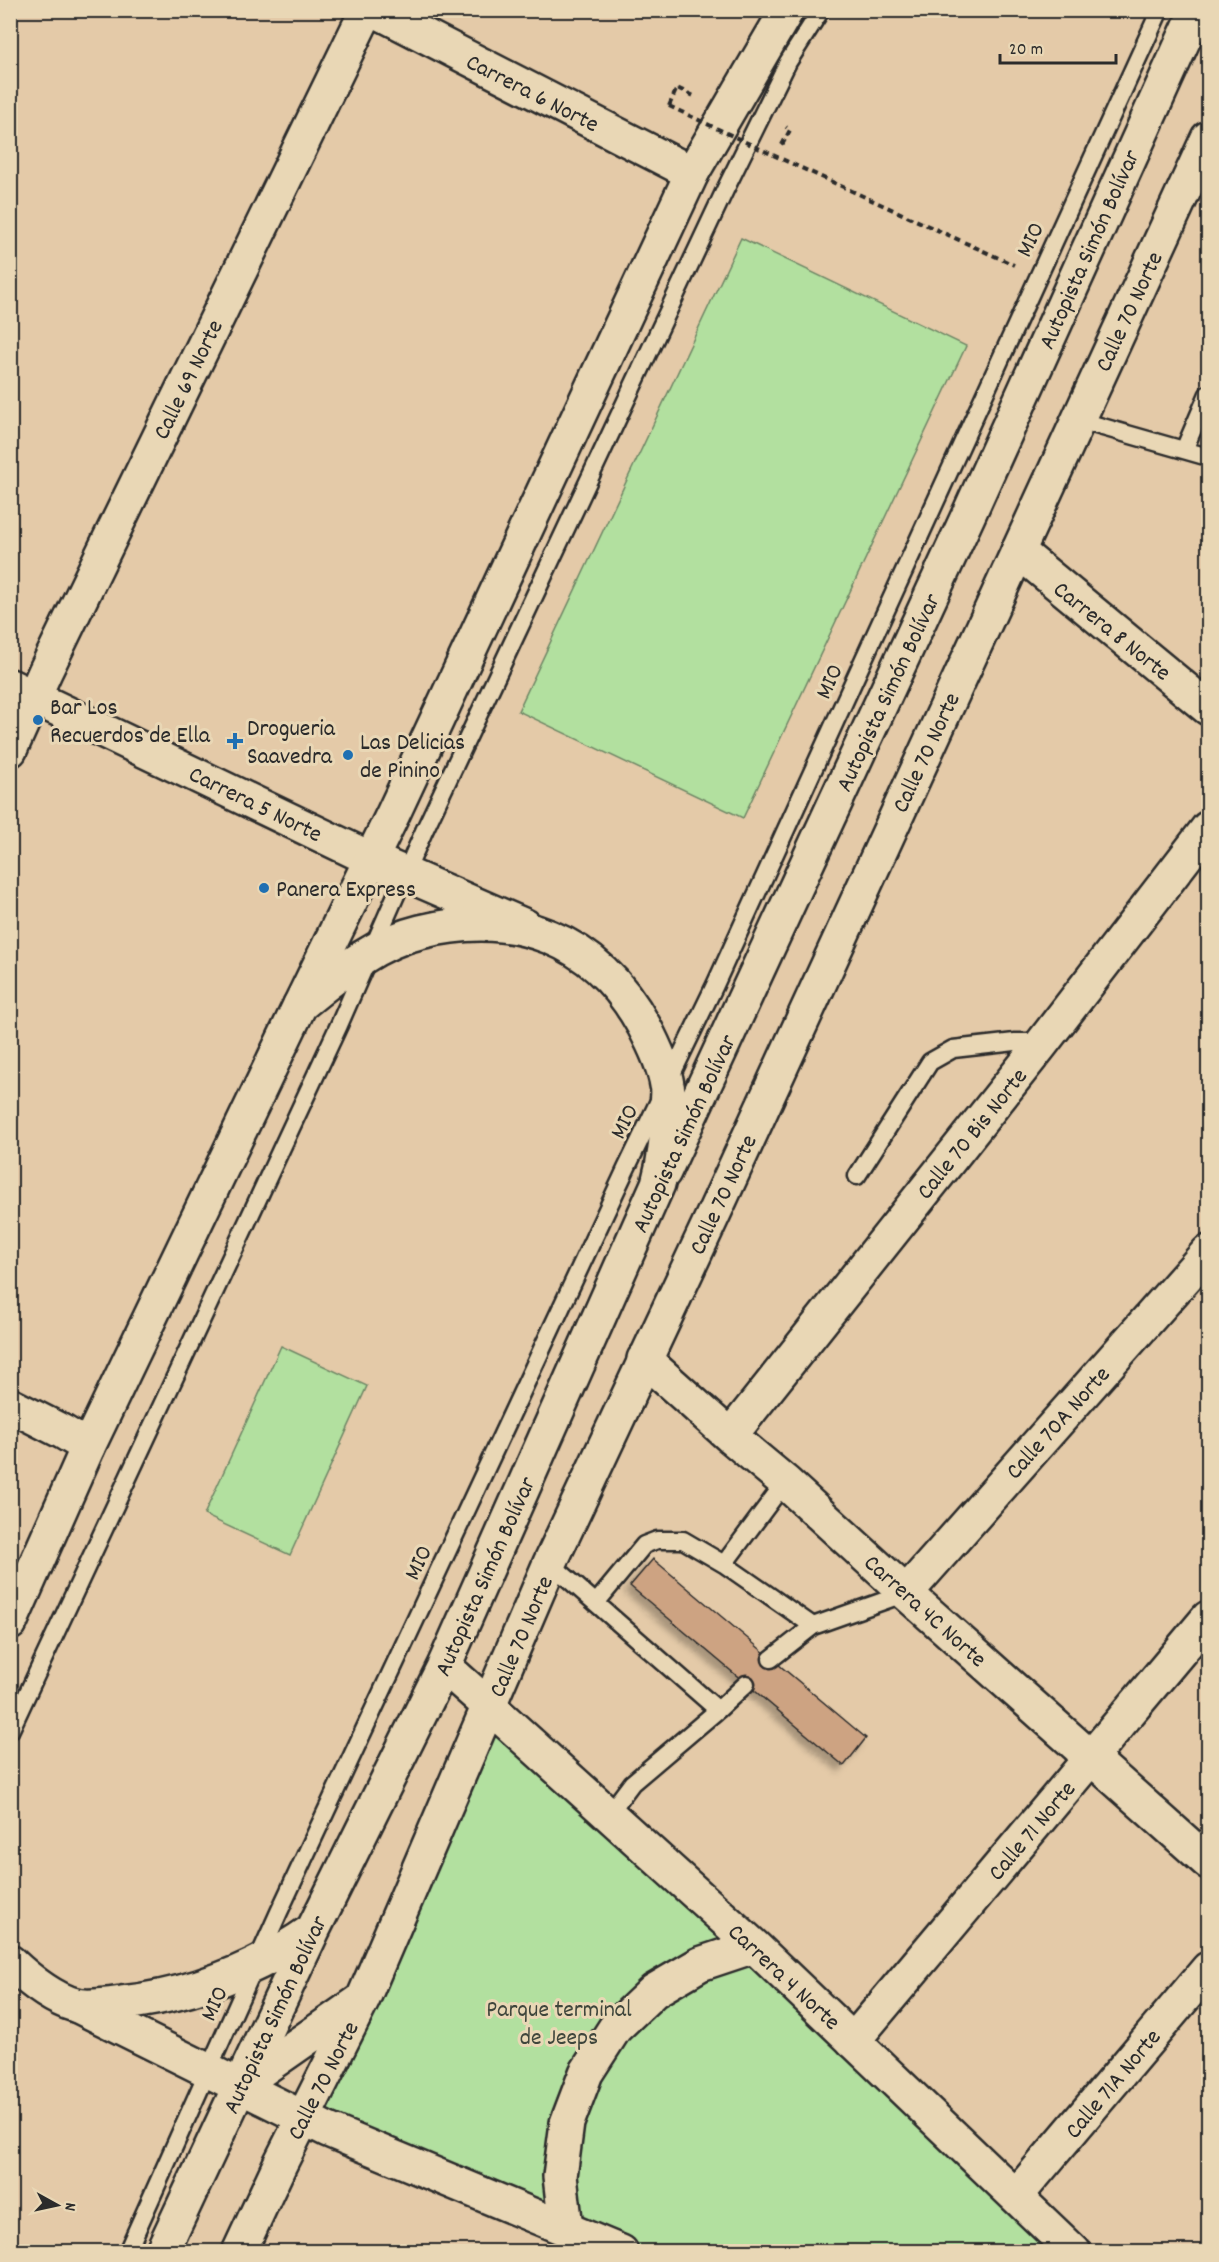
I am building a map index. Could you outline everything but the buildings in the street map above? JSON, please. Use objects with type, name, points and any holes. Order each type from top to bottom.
[{"type":"main road","name":"Calle 69 Norte","points":[[10,750],[22,691],[50,661],[367,10]]},
{"type":"main road","name":"Carrera 6 Norte","points":[[375,10],[692,173]]},
{"type":"main road","points":[[762,50],[770,10]]},
{"type":"main road","points":[[10,1623],[88,1447],[371,859],[692,173],[787,10]]},
{"type":"main road","name":"Autopista Simón Bolívar","points":[[162,2252],[313,1930],[444,1666],[658,1184],[958,537],[1197,10]]},
{"type":"main road","name":"Calle 70 Norte","points":[[239,2252],[363,1999],[550,1563],[1078,420],[1205,157]]},
{"type":"main road","name":"Carrera 8 Norte","points":[[1018,551],[1209,708]]},
{"type":"main road","name":"Carrera 5 Norte","points":[[22,691],[371,859],[543,934]]},
{"type":"main road","name":"Calle 70 Bis Norte","points":[[730,1436],[1040,1046],[1209,828]]},
{"type":"main road","points":[[300,1005],[359,959],[417,932],[448,926],[480,924],[543,934],[566,944],[587,957],[623,993],[649,1036],[668,1085],[668,1132],[658,1184]]},
{"type":"main road","name":"Calle 70A Norte","points":[[906,1593],[1209,1252]]},
{"type":"main road","name":"Carrera 4C Norte","points":[[644,1359],[730,1436],[786,1482],[906,1593],[1209,1862]]},
{"type":"main road","points":[[10,1406],[88,1447]]},
{"type":"main road","name":"Calle 71 Norte","points":[[853,2041],[1209,1618]]},
{"type":"main road","name":"Carrera 4 Norte","points":[[444,1666],[754,1946],[1074,2252]]},
{"type":"main road","points":[[76,2005],[107,2005],[198,1989],[255,1966],[313,1930]]},
{"type":"main road","points":[[566,2228],[560,2176],[567,2123],[586,2073],[615,2028],[654,1991],[700,1964],[754,1946]]},
{"type":"main road","points":[[10,1962],[51,1994],[210,2070],[328,2130],[566,2228],[609,2249]]},
{"type":"main road","name":"Calle 71A Norte","points":[[1016,2196],[1209,1969]]},
{"type":"main road","points":[[240,2085],[363,1999]]},
{"type":"lane","points":[[10,1731],[371,953],[405,874],[725,190],[788,62],[821,10]]},
{"type":"lane","name":"MIO","points":[[127,2252],[255,1966],[621,1179],[716,985],[1160,10]]},
{"type":"lane","points":[[1184,450],[1209,394]]},
{"type":"lane","points":[[1078,420],[1209,457]]},
{"type":"lane","points":[[857,1176],[930,1062],[953,1049],[1015,1042],[1031,1042],[1040,1046]]},
{"type":"lane","points":[[724,1564],[786,1482]]},
{"type":"lane","points":[[596,1603],[644,1545],[657,1540],[683,1540],[724,1564],[813,1626]]},
{"type":"lane","points":[[550,1563],[718,1710]]},
{"type":"lane","points":[[771,1659],[813,1626],[906,1593]]},
{"type":"lane","points":[[608,1815],[632,1784],[746,1683]]},
{"type":"path","points":[[694,96],[677,88],[669,106],[1038,277]]},
{"type":"green space","points":[[741,238],[966,346],[743,818],[518,711]]},
{"type":"green space","points":[[281,1346],[367,1386],[290,1555],[204,1515]]},
{"type":"green space","name":"Parque terminal de Jeeps","points":[[490,1707],[1074,2251],[621,2251],[304,2117]]},
{"type":"place","name":"Bar Los Recuerdos de Ella","points":[[38,720]]},
{"type":"place","name":"Drogueria Saavedra","points":[[235,741]]},
{"type":"place","name":"Las Delicias de Pinino","points":[[348,755]]},
{"type":"place","name":"Panera Express","points":[[264,888]]}]
